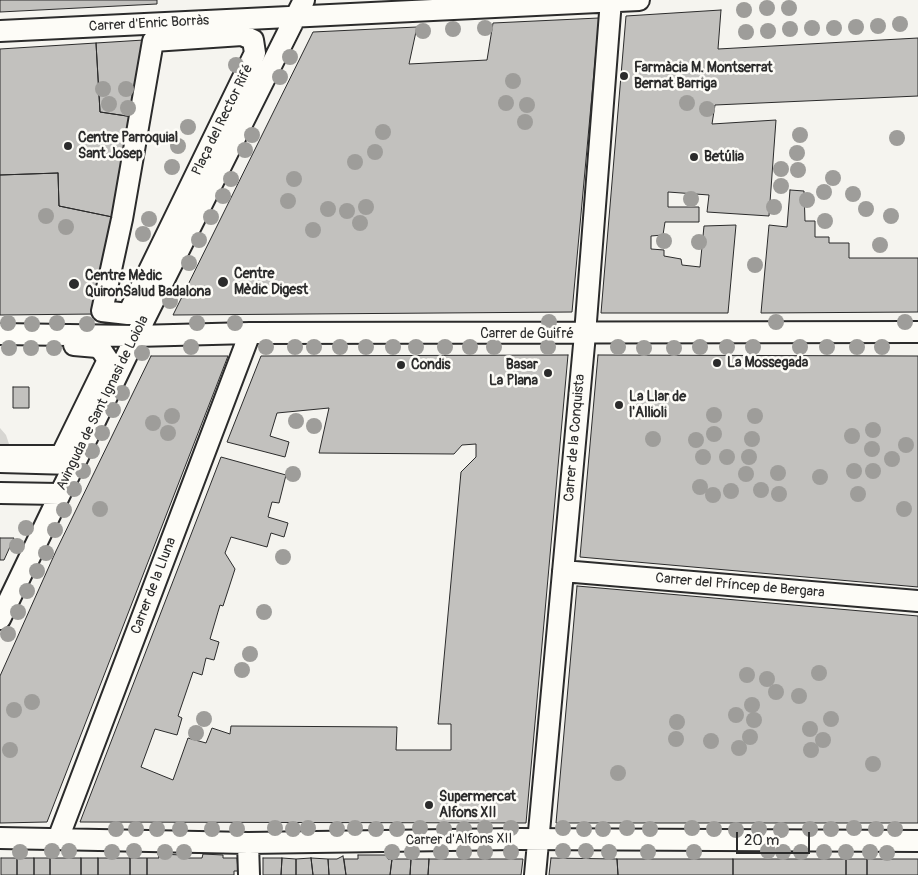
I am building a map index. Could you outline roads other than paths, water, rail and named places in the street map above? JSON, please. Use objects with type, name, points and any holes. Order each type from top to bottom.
[{"type":"street","name":"Carrer d'Enric Borràs","points":[[0,31],[301,8],[639,0]]},
{"type":"street","name":"Carrer de la Conquista","points":[[535,875],[585,334],[611,1]]},
{"type":"street","name":"Avinguda de Sant Ignasi de Loiola","points":[[0,619],[58,494],[301,8]]},
{"type":"street","name":"Plaça del Rector Rifé","points":[[242,35],[252,40],[255,53],[128,314],[102,310],[104,306],[153,41],[242,35]]},
{"type":"street","name":"Carrer de Guifré","points":[[0,334],[136,336],[250,332],[585,334],[918,332]]},
{"type":"street","name":"Carrer de la Lluna","points":[[58,839],[250,332]]},
{"type":"street","points":[[0,345],[89,345],[102,350],[108,360],[61,456],[0,456]]},
{"type":"street","points":[[0,493],[58,494]]},
{"type":"street","name":"Carrer del Príncep de Bergara","points":[[563,571],[918,601]]},
{"type":"street","name":"Carrer d'Alfons XII","points":[[0,838],[248,843],[538,839],[918,841]]},
{"type":"street","points":[[248,843],[249,875]]},
{"type":"lane","points":[[0,467],[72,469]]},
{"type":"place","name":"Farmàcia M. Montserrat Bernat Barriga","points":[[624,76]]},
{"type":"place","name":"Centre Parroquial Sant Josep","points":[[68,146]]},
{"type":"place","name":"Betúlia","points":[[694,157]]},
{"type":"place","name":"Centre Mèdic Digest","points":[[223,282]]},
{"type":"place","name":"Centre Mèdic QuironSalud Badalona","points":[[74,284]]},
{"type":"place","name":"La Mossegada","points":[[717,363]]},
{"type":"place","name":"Condis","points":[[401,365]]},
{"type":"place","name":"Basar La Plana","points":[[548,373]]},
{"type":"place","name":"La Llar de l'Allioli","points":[[619,405]]},
{"type":"place","name":"Supermercat Alfons XII","points":[[429,805]]}]
